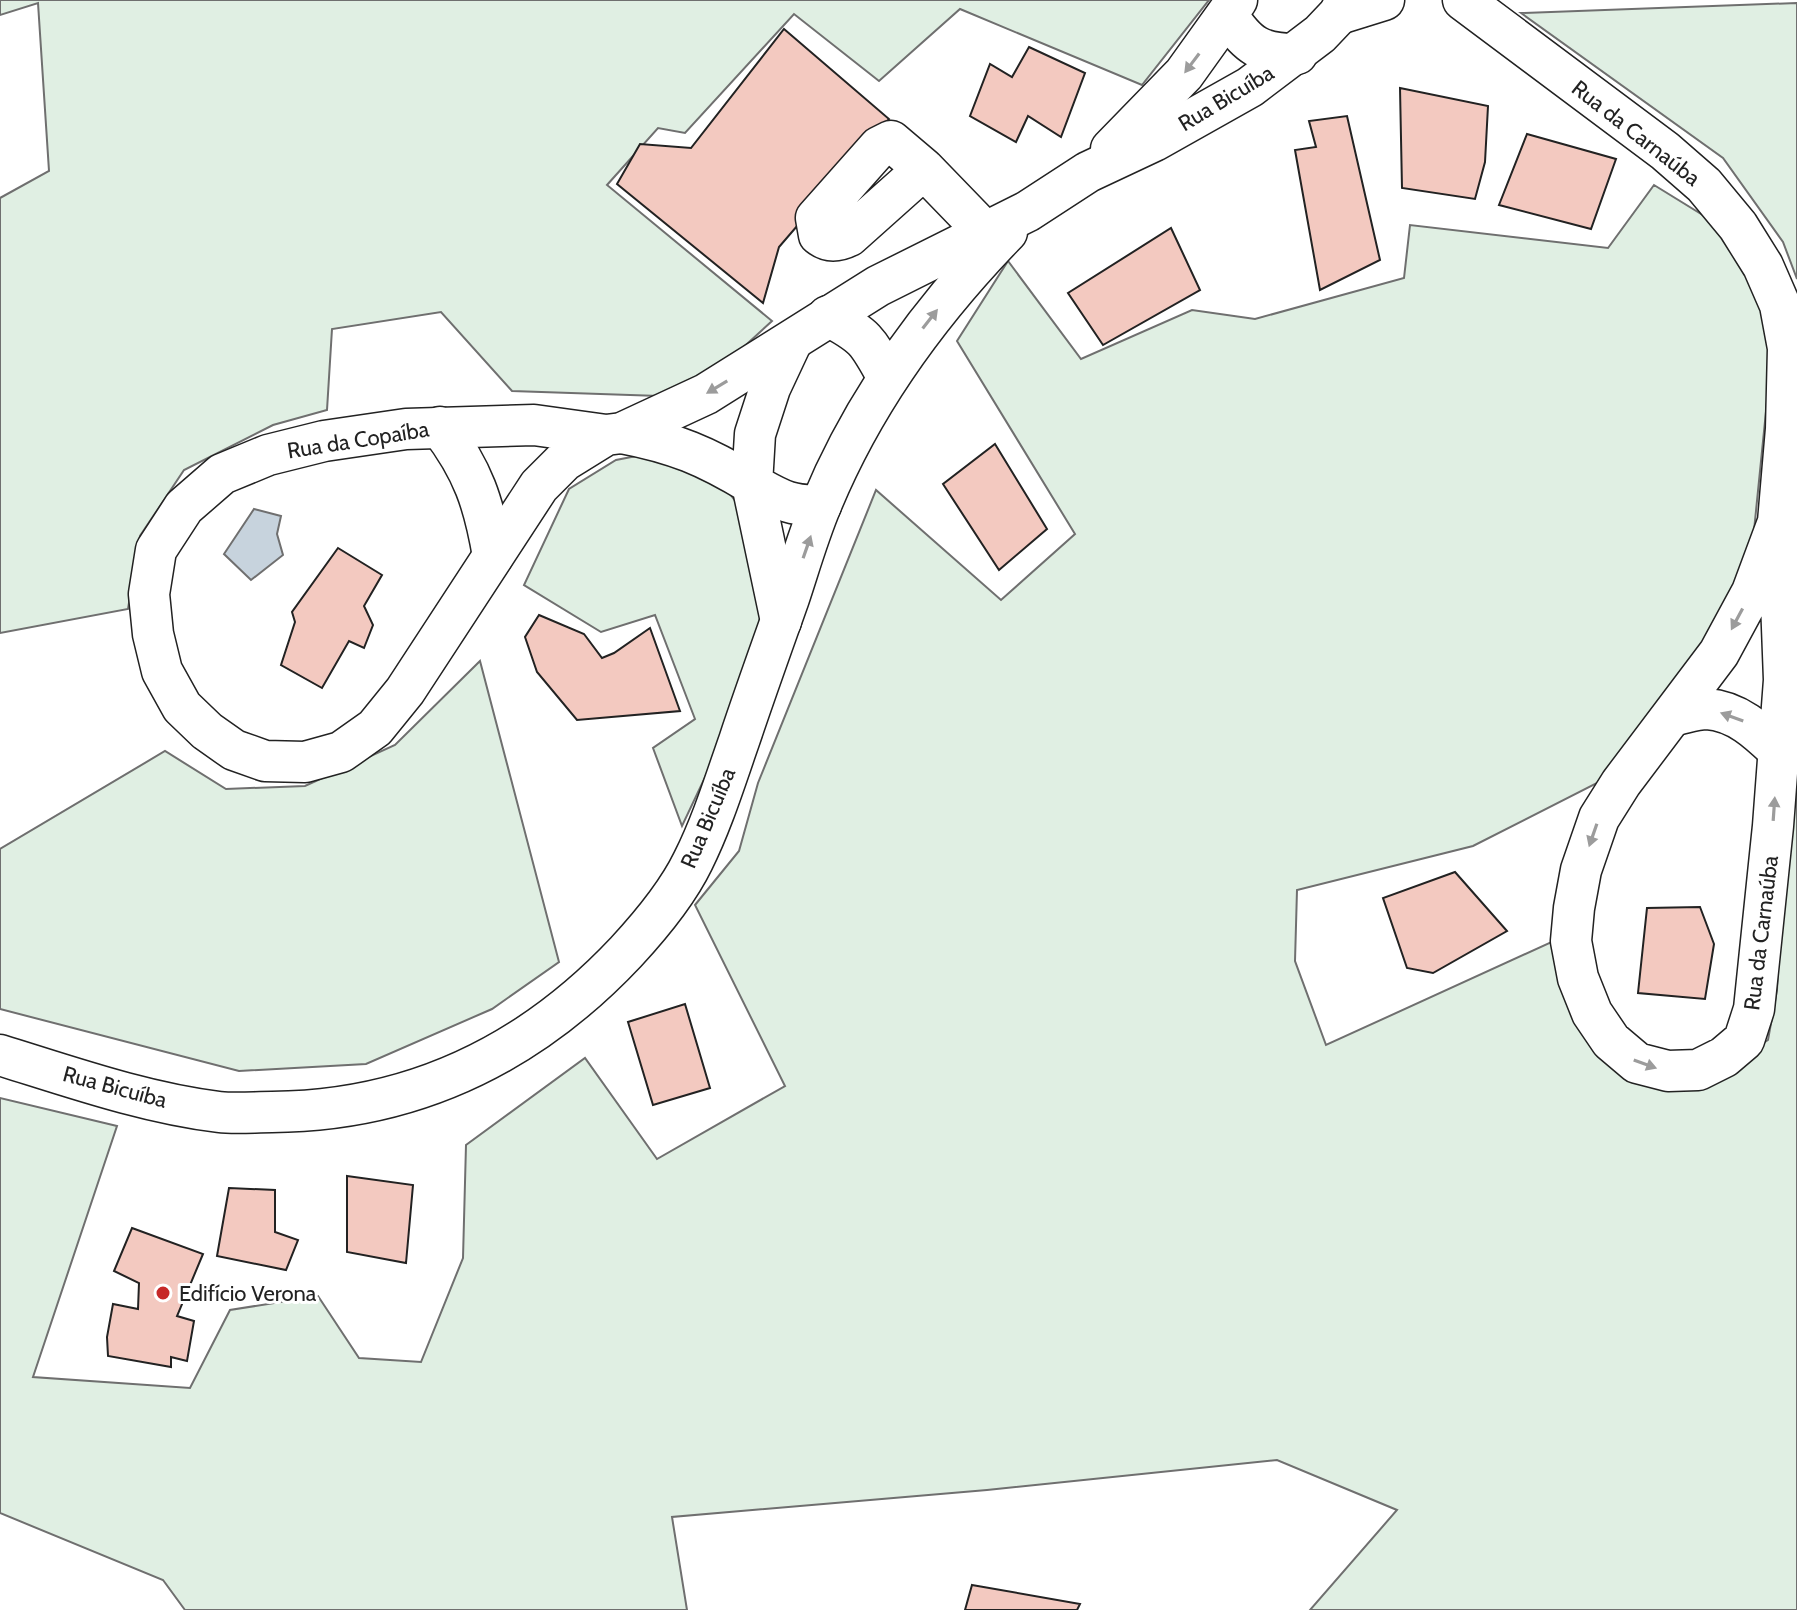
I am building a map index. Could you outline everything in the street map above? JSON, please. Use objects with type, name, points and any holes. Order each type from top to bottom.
[{"type":"street","points":[[1342,7],[1384,0]]},
{"type":"street","name":"Rua da Carnaúba","points":[[1456,3],[1665,151],[1704,185],[1738,226],[1763,266],[1780,305],[1788,348],[1786,429],[1778,522],[1784,680],[1754,1009],[1744,1040],[1724,1057],[1698,1070],[1668,1071],[1637,1063],[1611,1041],[1592,1013],[1578,978],[1571,941],[1581,870],[1599,818],[1621,783],[1719,653],[1752,592],[1778,522]]},
{"type":"street","name":"Rua Bicuíba","points":[[614,434],[706,394],[878,286],[1028,211],[1088,172],[1154,141],[1250,87],[1297,54],[1342,7]]},
{"type":"street","points":[[1233,8],[1242,37],[1257,48],[1274,54],[1297,54]]},
{"type":"street","name":"Rua Bicuíba","points":[[1088,172],[1184,74],[1233,8]]},
{"type":"street","points":[[924,169],[985,232]]},
{"type":"street","name":"Rua Bicuíba","points":[[0,1055],[139,1095],[208,1110],[301,1112],[373,1103],[455,1077],[523,1040],[594,986],[651,925],[692,863],[723,787],[821,505],[854,437],[888,378],[961,279],[1028,211]]},
{"type":"street","points":[[828,316],[858,332],[872,348],[888,378]]},
{"type":"street","points":[[781,621],[752,484],[755,434],[770,388],[792,341]]},
{"type":"street","name":"Rua da Copaíba","points":[[534,425],[614,434],[564,461],[539,486],[405,691],[375,728],[341,752],[305,762],[265,761],[234,750],[207,731],[182,707],[162,671],[153,634],[149,594],[156,550],[184,507],[222,474],[268,455],[324,441],[440,427],[534,425]]},
{"type":"street","points":[[440,427],[461,454],[476,484],[486,515],[493,556]]},
{"type":"street","points":[[614,434],[666,441],[695,452],[785,503],[798,507],[821,505]]},
{"type":"street","points":[[1675,715],[1706,709],[1734,716],[1753,726],[1779,751]]},
{"type":"green space","points":[[0,0],[1209,0],[1142,85],[960,9],[879,81],[794,14],[685,133],[658,128],[607,185],[772,321],[689,397],[512,391],[441,312],[332,329],[327,410],[273,425],[184,470],[140,536],[128,609],[0,633],[0,198],[49,171],[38,3],[0,15]]},
{"type":"green space","points":[[1797,3],[1797,279],[1783,242],[1723,158],[1521,13]]},
{"type":"green space","points":[[1654,185],[1714,222],[1775,322],[1742,650],[1605,779],[1473,846],[1297,890],[1295,961],[1326,1045],[1558,939],[1593,1035],[1699,1085],[1768,1040],[1777,990],[1797,578],[1797,1610],[1310,1610],[1397,1510],[1277,1460],[987,1490],[672,1517],[687,1610],[185,1610],[163,1580],[0,1513],[0,1098],[117,1126],[33,1377],[190,1388],[230,1310],[318,1296],[359,1358],[421,1362],[463,1258],[466,1145],[585,1058],[657,1159],[785,1086],[695,905],[739,851],[758,783],[876,490],[1001,600],[1075,534],[957,341],[1008,261],[1081,359],[1192,310],[1255,319],[1404,278],[1410,225],[1608,248]]},
{"type":"green space","points":[[657,452],[716,476],[757,529],[773,609],[726,733],[682,826],[653,748],[695,719],[655,615],[601,632],[524,585],[569,489],[616,460]]},
{"type":"green space","points":[[480,661],[559,962],[492,1009],[366,1064],[239,1071],[0,1009],[0,849],[165,751],[226,789],[305,786],[395,745]]},
{"type":"shaded area","points":[[254,509],[281,516],[277,534],[283,555],[251,580],[224,554]]},
{"type":"building","points":[[784,29],[889,119],[779,247],[763,303],[617,184],[640,144],[691,148]]},
{"type":"building","points":[[1029,47],[1085,73],[1061,137],[1028,116],[1016,142],[970,116],[990,64],[1012,77]]},
{"type":"building","points":[[1400,88],[1488,106],[1485,162],[1475,199],[1402,188]]},
{"type":"building","points":[[1347,116],[1380,260],[1320,290],[1295,150],[1316,147],[1309,121]]},
{"type":"building","points":[[1527,134],[1616,159],[1591,229],[1499,205]]},
{"type":"building","points":[[1171,228],[1200,290],[1103,345],[1068,293]]},
{"type":"building","points":[[995,444],[1047,529],[999,570],[943,484]]},
{"type":"building","points":[[338,548],[382,575],[364,606],[373,625],[364,648],[349,641],[322,688],[281,665],[295,622],[292,612]]},
{"type":"building","points":[[539,615],[584,634],[602,658],[650,628],[680,711],[577,720],[537,672],[525,637]]},
{"type":"building","points":[[1455,872],[1507,931],[1433,973],[1407,968],[1383,898]]},
{"type":"building","points":[[1700,907],[1714,944],[1705,999],[1638,993],[1647,908]]},
{"type":"building","points":[[685,1004],[710,1088],[653,1105],[628,1022]]},
{"type":"building","points":[[347,1176],[413,1185],[406,1263],[347,1252]]},
{"type":"building","points":[[229,1188],[275,1190],[275,1232],[298,1240],[286,1270],[217,1256]]},
{"type":"building","name":"Edifício Verona","points":[[132,1228],[203,1254],[177,1316],[194,1321],[187,1361],[171,1357],[171,1367],[108,1356],[107,1337],[113,1304],[138,1309],[139,1283],[114,1271]]},
{"type":"building","points":[[972,1585],[1080,1604],[1077,1610],[965,1610]]},
{"type":"place","name":"Edifício Verona","points":[[163,1293]]}]
